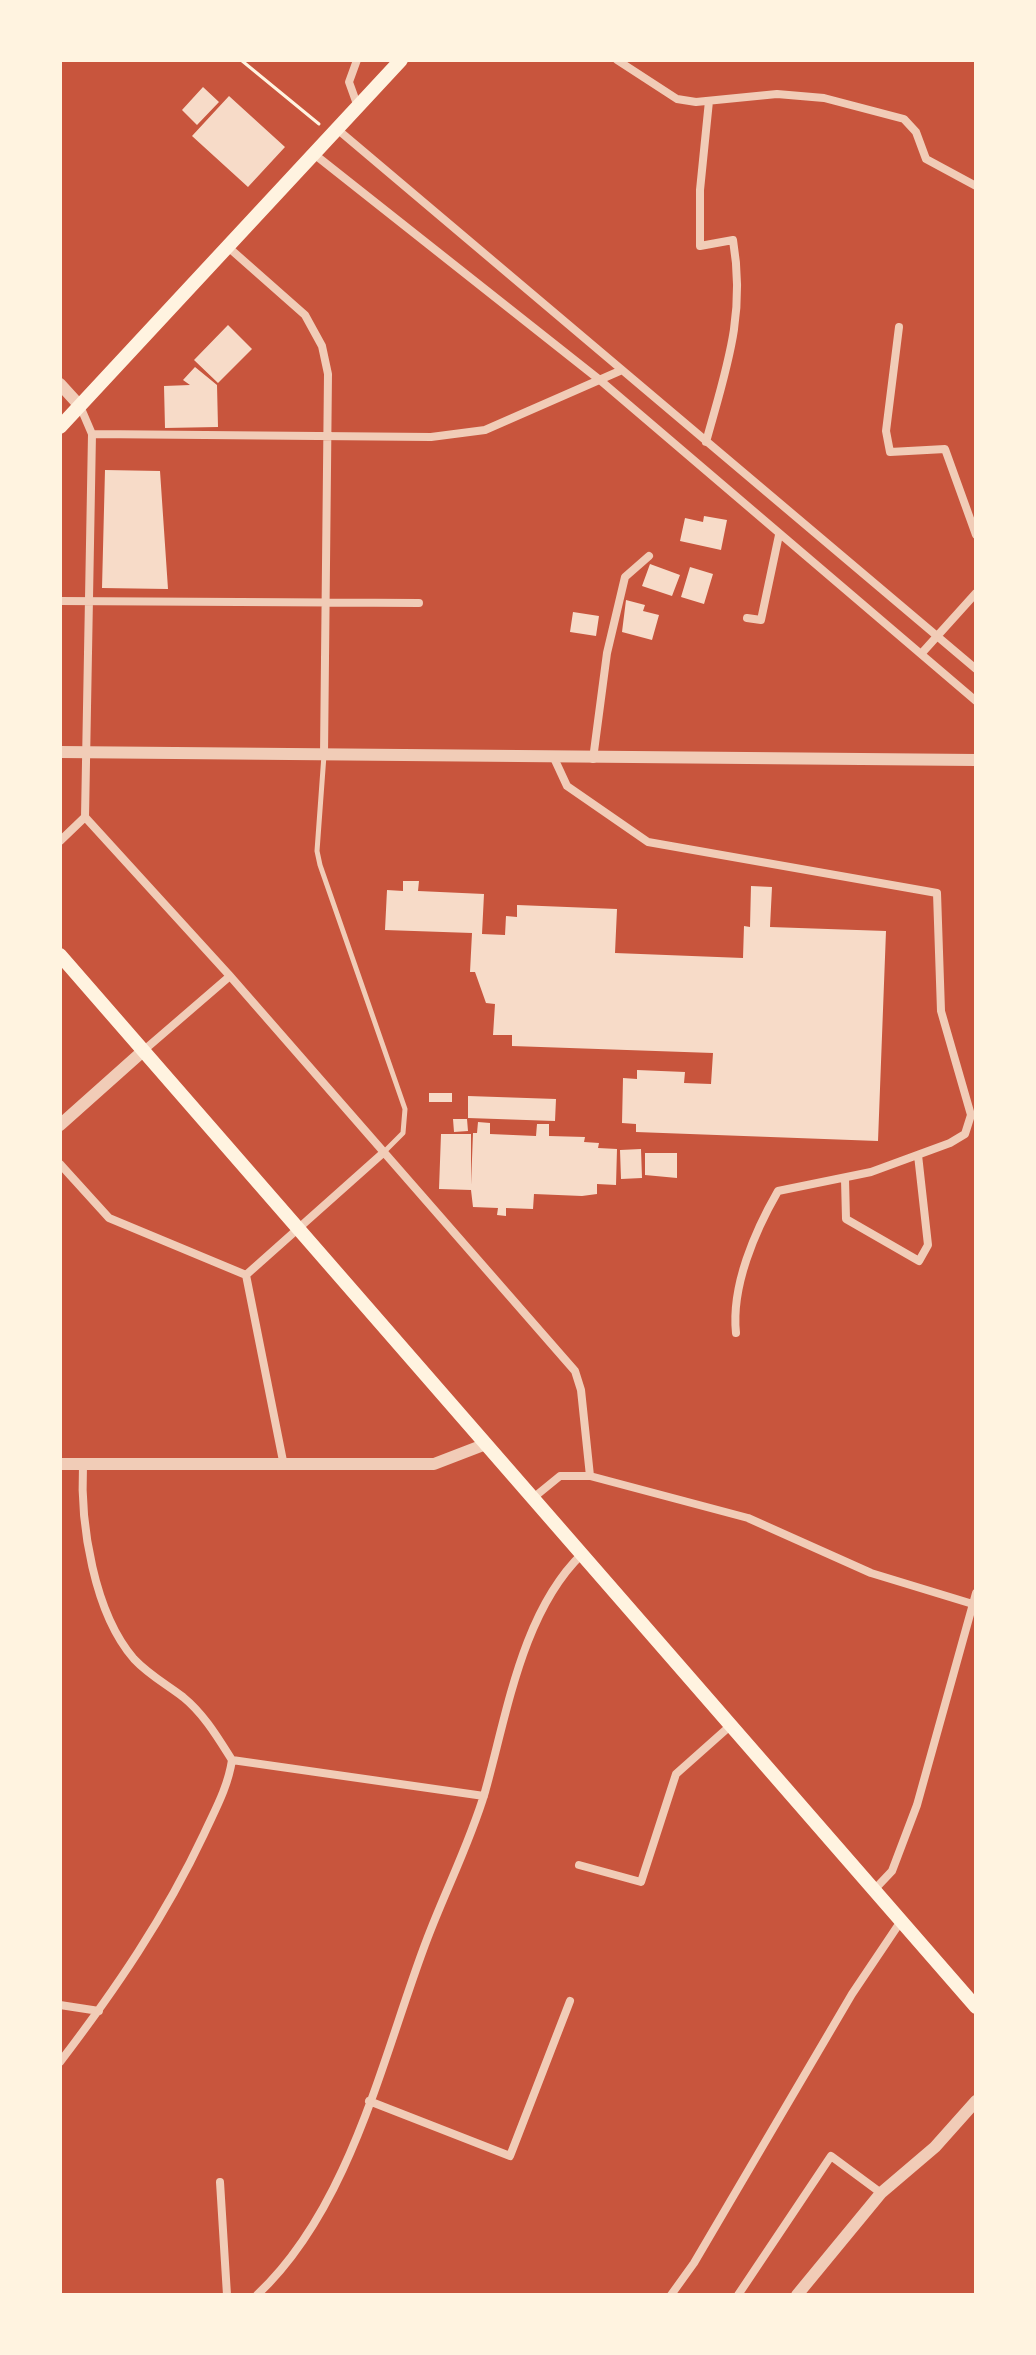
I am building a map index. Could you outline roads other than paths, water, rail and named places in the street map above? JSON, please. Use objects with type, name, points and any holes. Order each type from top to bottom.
[{"type":"main road","points":[[60,427],[401,60]]},
{"type":"main road","points":[[60,955],[976,2007]]},
{"type":"street","points":[[357,60],[349,82],[358,107]]},
{"type":"street","points":[[617,60],[677,99],[709,101],[777,94],[824,98],[872,108],[904,119],[916,132],[926,159],[976,186]]},
{"type":"street","points":[[706,442],[739,314],[739,272],[733,240],[700,246],[700,190],[709,101]]},
{"type":"street","points":[[334,132],[976,669]]},
{"type":"street","points":[[314,154],[601,381],[976,701]]},
{"type":"street","points":[[228,247],[305,315],[322,346],[328,374],[324,754]]},
{"type":"street","points":[[899,327],[886,431],[890,452],[945,449],[976,535]]},
{"type":"street","points":[[92,434],[431,437],[485,430],[622,370]]},
{"type":"street","points":[[60,384],[80,406],[92,434],[85,817],[230,976],[575,1371],[581,1390],[590,1476]]},
{"type":"street","points":[[747,618],[761,620],[779,535]]},
{"type":"street","points":[[593,759],[607,653],[625,577],[649,556]]},
{"type":"street","points":[[921,654],[976,593]]},
{"type":"street","points":[[60,601],[419,603]]},
{"type":"street","points":[[60,752],[976,760]]},
{"type":"street","points":[[554,758],[567,786],[648,842],[937,893],[941,1011],[974,1114],[965,1134],[918,1155],[845,1179],[778,1191],[762,1219],[743,1276],[734,1313],[736,1333]]},
{"type":"street","points":[[60,841],[85,817]]},
{"type":"street","points":[[60,1125],[230,976]]},
{"type":"street","points":[[246,1275],[383,1153]]},
{"type":"street","points":[[845,1179],[846,1219],[919,1261],[928,1245],[918,1155]]},
{"type":"street","points":[[60,1164],[109,1218],[246,1275]]},
{"type":"street","points":[[246,1275],[284,1467]]},
{"type":"street","points":[[60,1464],[284,1467],[434,1464],[486,1444]]},
{"type":"street","points":[[60,2062],[126,1975],[181,1883],[229,1780],[232,1760],[209,1724],[184,1698],[153,1678],[119,1639],[86,1538],[81,1500],[83,1465]]},
{"type":"street","points":[[533,1498],[560,1476],[590,1476],[748,1518],[871,1573],[975,1605]]},
{"type":"street","points":[[257,2295],[276,2277],[326,2207],[484,1796],[521,1658],[564,1571],[582,1554]]},
{"type":"street","points":[[874,1890],[892,1871],[917,1805],[976,1593]]},
{"type":"street","points":[[579,1865],[641,1882],[676,1774],[730,1726]]},
{"type":"street","points":[[232,1760],[484,1796]]},
{"type":"street","points":[[671,2295],[694,2263],[852,1994],[901,1921]]},
{"type":"street","points":[[369,2101],[510,2156],[570,2001]]},
{"type":"street","points":[[60,2005],[99,2011]]},
{"type":"street","points":[[797,2295],[881,2193],[927,2155],[976,2101]]},
{"type":"street","points":[[738,2295],[831,2156],[881,2193]]},
{"type":"street","points":[[220,2182],[227,2295]]},
{"type":"lane","points":[[324,754],[317,851],[320,865],[405,1109],[403,1133],[383,1153]]}]
